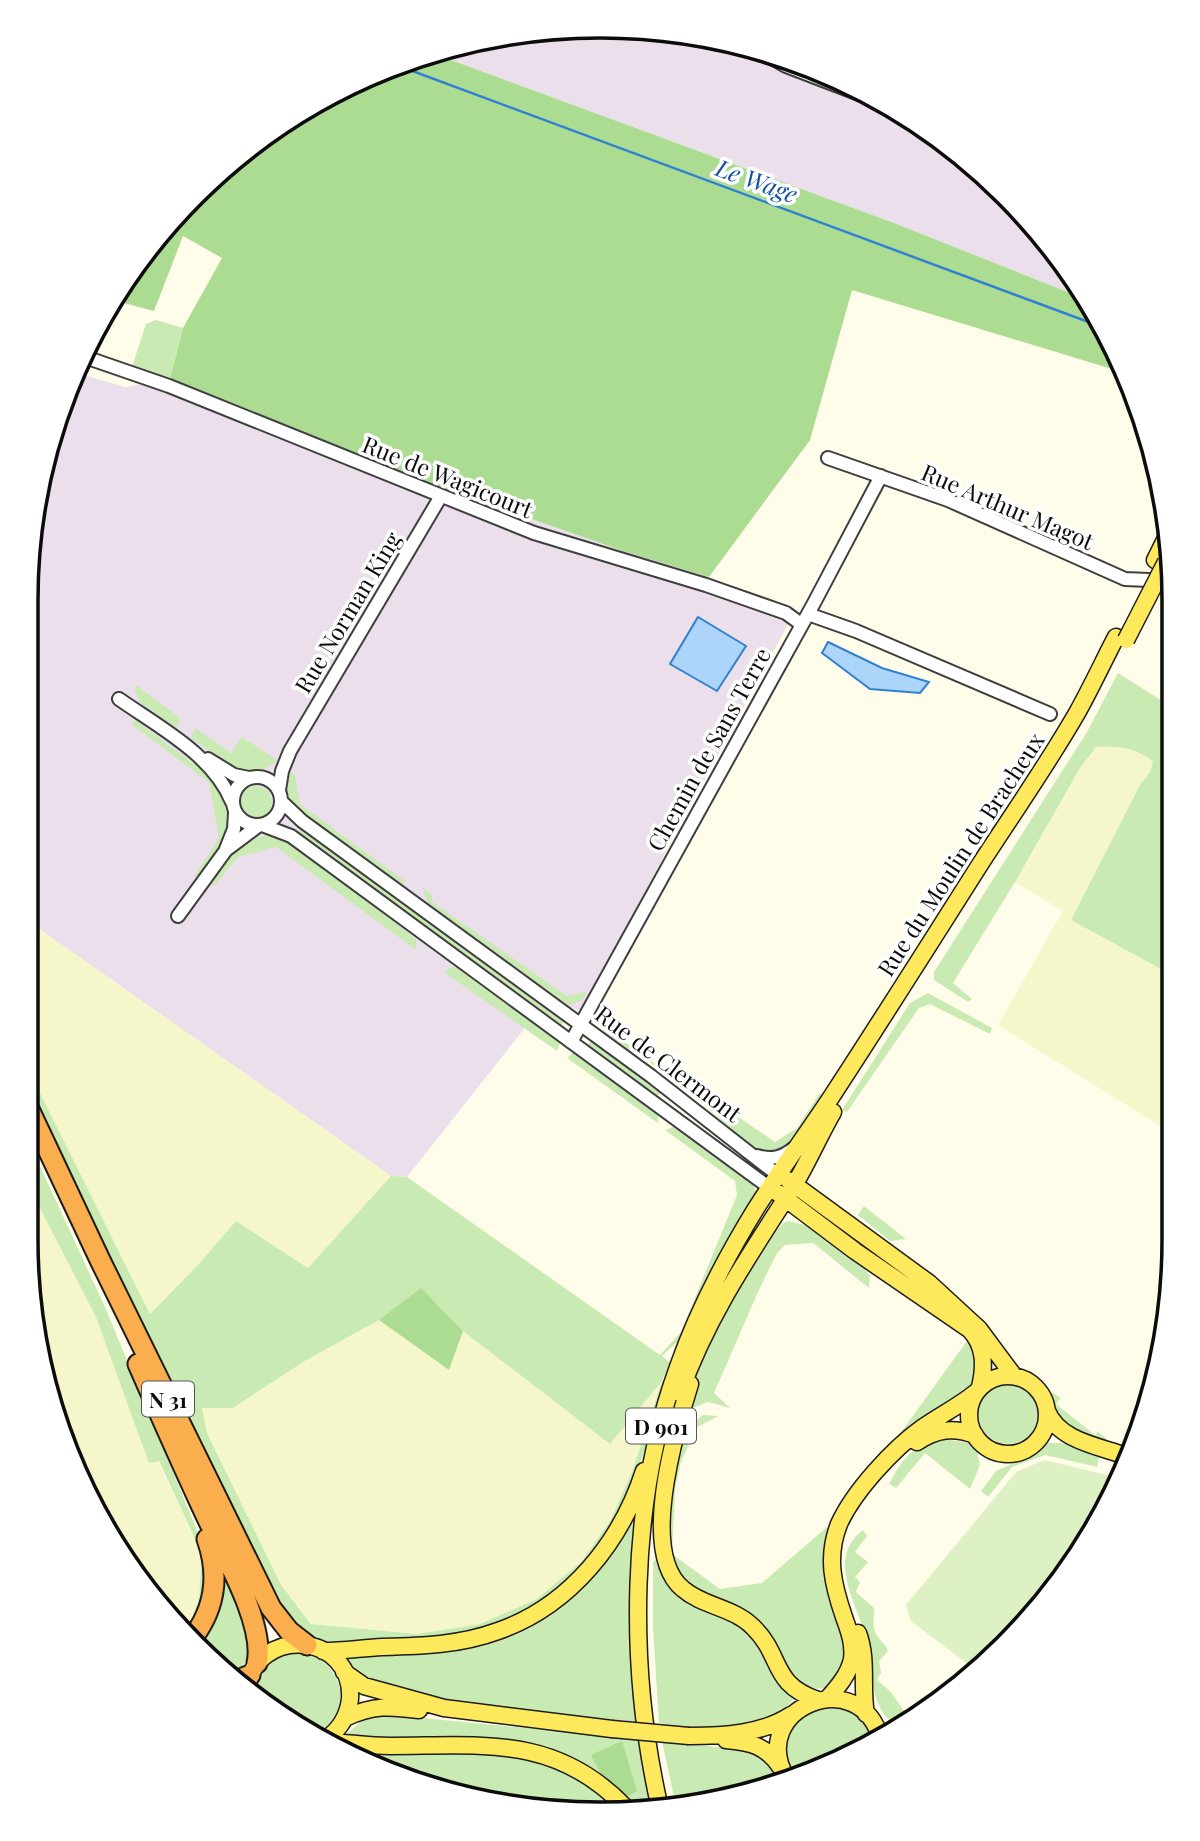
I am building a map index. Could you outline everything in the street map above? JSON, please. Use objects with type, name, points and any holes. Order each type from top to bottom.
[{"type":"highway","name":"N 31","points":[[38,1128],[271,1608],[289,1631],[315,1648]]},
{"type":"highway","name":"N 31","points":[[38,1146],[243,1596],[259,1644],[247,1677]]},
{"type":"highway","points":[[188,1478],[209,1545],[215,1575],[209,1610],[197,1631]]},
{"type":"main road","name":"Rue du Moulin de Bracheux","points":[[785,1199],[839,1103],[1042,788],[1160,565]]},
{"type":"main road","name":"Rue du Moulin de Bracheux","points":[[775,1182],[1067,730],[1121,639]]},
{"type":"main road","name":"Rue de Clermont","points":[[775,1182],[794,1184],[929,1283],[979,1329],[1014,1376]]},
{"type":"main road","name":"Rue de Clermont","points":[[775,1182],[785,1199],[973,1333],[983,1356],[978,1390]]},
{"type":"main road","name":"D 901","points":[[658,1799],[643,1710],[639,1600],[645,1509],[664,1409],[677,1368],[704,1306],[751,1217],[775,1182]]},
{"type":"main road","name":"D 901","points":[[666,1799],[655,1742],[649,1682],[647,1562],[655,1498],[670,1424],[683,1383],[708,1325],[785,1199]]},
{"type":"main road","points":[[762,1235],[787,1217],[801,1216],[814,1220]]},
{"type":"main road","points":[[708,1325],[683,1407],[669,1469],[662,1517],[665,1562],[672,1577],[689,1594],[733,1612],[751,1625],[765,1642],[786,1683],[798,1692],[822,1700],[852,1704],[866,1714],[877,1729]]},
{"type":"main road","points":[[689,1736],[764,1728],[822,1700],[844,1678],[852,1657],[851,1639],[831,1569],[834,1542],[841,1521],[864,1487],[900,1446],[978,1390],[998,1377],[1014,1376],[1026,1380],[1037,1388],[1052,1422],[1063,1432],[1120,1454]]},
{"type":"main road","points":[[978,1390],[969,1414],[975,1435],[989,1449],[1006,1454],[1023,1451],[1046,1437],[1093,1444]]},
{"type":"main road","points":[[247,1677],[265,1655],[280,1647],[296,1644],[315,1648],[418,1647],[461,1641],[509,1627],[547,1606],[595,1562],[622,1525],[634,1499],[664,1409]]},
{"type":"main road","points":[[1036,1442],[1044,1430],[1047,1411]]},
{"type":"main road","points":[[866,1714],[862,1647],[839,1574],[839,1555],[844,1531],[861,1502],[892,1465],[915,1444],[929,1435],[946,1430],[975,1435]]},
{"type":"main road","points":[[315,1648],[334,1658],[344,1672],[350,1692],[345,1718],[332,1734]]},
{"type":"main road","points":[[344,1672],[371,1688],[471,1713]]},
{"type":"main road","points":[[345,1718],[379,1706],[471,1713],[754,1744],[771,1754],[783,1772]]},
{"type":"main road","points":[[784,1772],[779,1755],[780,1739],[786,1724],[796,1712]]},
{"type":"main road","points":[[349,1743],[389,1746],[481,1745],[528,1750],[553,1758],[588,1776],[618,1802]]},
{"type":"street","name":"Rue de Wagicourt","points":[[93,360],[169,386],[540,535],[693,580],[805,619],[856,631],[1050,714]]},
{"type":"street","name":"Rue Arthur Magot","points":[[828,458],[977,512],[1119,577],[1161,581]]},
{"type":"street","name":"Chemin de Sans Terre","points":[[571,1042],[881,476]]},
{"type":"street","name":"Rue Norman King","points":[[280,795],[282,771],[290,751],[441,496]]},
{"type":"street","points":[[120,699],[189,749],[234,775],[269,780],[280,795],[276,817],[260,825],[226,850]]},
{"type":"street","points":[[189,749],[215,774],[245,822],[260,825]]},
{"type":"street","name":"Rue Norman King","points":[[254,778],[270,771],[290,751]]},
{"type":"street","points":[[178,916],[226,850],[234,829],[238,786],[254,778]]},
{"type":"street","name":"Rue de Clermont","points":[[280,795],[302,821],[748,1150],[775,1182]]},
{"type":"street","name":"Rue de Clermont","points":[[260,825],[291,836],[669,1114],[775,1182]]},
{"type":"street","points":[[669,1114],[683,1101]]},
{"type":"street","points":[[748,1150],[759,1157],[779,1157],[805,1138]]},
{"type":"shaded area","points":[[600,38],[637,40],[710,49],[780,68],[815,81],[848,96],[912,133],[970,178],[1022,230],[1070,293],[894,223],[450,60],[527,43]]},
{"type":"shaded area","points":[[85,375],[125,387],[170,379],[378,465],[623,551],[709,577],[794,613],[581,1011],[567,1006],[551,995],[407,1177],[391,1176],[38,928],[38,600],[43,527],[58,455]]},
{"type":"green space","points":[[450,60],[894,223],[1070,293],[1112,369],[852,290],[810,440],[709,577],[623,551],[378,465],[170,379],[183,328],[222,258],[183,236],[154,311],[124,303],[178,230],[230,178],[288,133],[352,96],[385,81]]},
{"type":"green space","points":[[156,320],[183,328],[170,379],[132,367],[146,324]]},
{"type":"green space","points":[[1118,673],[1162,701],[1162,970],[1071,920],[1140,785],[1150,772],[1153,761],[1126,748],[1096,747],[1080,768],[953,983],[972,999],[968,1002],[934,980],[934,972],[1087,732]]},
{"type":"green space","points":[[136,685],[180,718],[178,726],[174,726],[141,703],[135,692]]},
{"type":"green space","points":[[135,720],[205,772],[220,786],[228,803],[231,818],[225,840],[198,877],[195,875],[219,838],[209,782],[132,725]]},
{"type":"green space","points":[[195,728],[231,753],[242,737],[278,761],[257,773],[240,772],[191,738]]},
{"type":"green space","points":[[1115,745],[1139,752],[1153,761],[1150,772],[1140,785],[1071,920],[1162,970],[1162,1127],[998,1025],[1063,911],[1015,882],[1080,768],[1096,747]]},
{"type":"green space","points":[[286,770],[295,775],[300,804],[406,882],[400,886],[292,806],[284,789]]},
{"type":"green space","points":[[256,786],[268,790],[272,802],[268,814],[256,818],[244,814],[240,802],[244,790]]},
{"type":"green space","points":[[302,827],[566,1019],[560,1028],[296,836]]},
{"type":"green space","points":[[276,835],[285,838],[334,873],[416,940],[416,950],[276,847],[238,857],[214,886],[210,882],[244,843],[263,836]]},
{"type":"green space","points":[[422,887],[432,895],[432,902],[567,996],[587,992],[582,1000],[567,1006],[430,909]]},
{"type":"green space","points":[[38,928],[391,1176],[308,1268],[236,1221],[150,1314],[38,1090]]},
{"type":"green space","points":[[459,966],[559,1039],[557,1051],[445,973],[449,968]]},
{"type":"green space","points":[[928,993],[992,1028],[990,1034],[930,1004],[919,1008],[847,1112],[842,1110],[910,1003]]},
{"type":"green space","points":[[601,1007],[615,1035],[685,1085],[682,1089],[676,1086],[678,1083],[636,1052],[631,1053],[607,1034],[600,1023]]},
{"type":"green space","points":[[593,1038],[663,1090],[656,1098],[587,1046]]},
{"type":"green space","points":[[577,1053],[658,1111],[658,1123],[567,1058]]},
{"type":"green space","points":[[38,1089],[150,1314],[236,1221],[308,1268],[391,1176],[407,1177],[660,1355],[681,1332],[737,1195],[735,1181],[665,1130],[676,1126],[752,1183],[756,1191],[753,1205],[684,1336],[662,1356],[671,1363],[663,1378],[654,1424],[621,1516],[578,1576],[530,1608],[495,1626],[459,1636],[336,1646],[295,1629],[275,1600],[38,1111]],"holes":[[[421,1289],[463,1331],[610,1444],[662,1381],[632,1472],[610,1521],[582,1561],[537,1599],[480,1624],[417,1634],[311,1624],[281,1585],[207,1433],[202,1408],[233,1408],[305,1361],[379,1320]]]},
{"type":"green space","points":[[820,1093],[822,1095],[795,1140],[779,1153],[758,1152],[706,1107],[708,1098],[716,1096],[714,1100],[775,1142],[797,1128]]},
{"type":"green space","points":[[38,1162],[105,1307],[206,1552],[203,1607],[192,1626],[199,1598],[202,1554],[159,1461],[149,1463],[96,1317],[38,1204]]},
{"type":"green space","points":[[38,1204],[96,1317],[150,1463],[158,1461],[202,1554],[199,1598],[190,1624],[133,1553],[96,1489],[81,1456],[68,1421],[49,1351],[40,1278]]},
{"type":"green space","points":[[864,1206],[906,1239],[890,1241],[858,1215]]},
{"type":"green space","points":[[788,1221],[805,1225],[862,1266],[870,1276],[869,1288],[813,1243],[785,1245],[777,1253],[758,1292],[714,1393],[730,1408],[708,1402],[690,1409],[686,1406],[715,1326],[756,1255],[783,1223]]},
{"type":"green space","points":[[421,1288],[463,1331],[449,1370],[379,1320]]},
{"type":"green space","points":[[379,1320],[449,1370],[463,1331],[610,1444],[663,1378],[632,1472],[610,1521],[582,1561],[537,1599],[480,1624],[417,1634],[312,1624],[281,1585],[207,1433],[201,1408],[233,1408],[306,1361]]},
{"type":"green space","points":[[972,1334],[976,1372],[972,1382],[942,1412],[894,1442]]},
{"type":"green space","points":[[1008,1384],[1025,1389],[1033,1397],[1038,1414],[1033,1431],[1025,1439],[1008,1444],[991,1439],[983,1431],[978,1414],[983,1397],[991,1389]]},
{"type":"green space","points":[[1053,1393],[1061,1398],[1056,1404],[1095,1435],[1098,1432],[1106,1441],[1075,1432],[1061,1423],[1052,1406],[1049,1394]]},
{"type":"green space","points":[[703,1415],[718,1416],[696,1428],[681,1462],[675,1489],[672,1554],[720,1589],[762,1583],[827,1527],[846,1659],[830,1688],[808,1689],[788,1675],[770,1638],[680,1581],[671,1567],[668,1492],[676,1458],[688,1427]]},
{"type":"green space","points":[[942,1439],[971,1443],[976,1447],[980,1465],[970,1489],[925,1453],[896,1488],[889,1484],[899,1466],[910,1454],[923,1445]]},
{"type":"green space","points":[[1047,1443],[1061,1443],[1100,1452],[1097,1467],[1045,1455],[1012,1467],[988,1497],[981,1491],[996,1471],[1033,1455]]},
{"type":"green space","points":[[1044,1460],[1110,1476],[1086,1522],[1045,1583],[997,1638],[968,1664],[911,1621],[906,1605],[1016,1472]]},
{"type":"green space","points":[[632,1514],[637,1517],[640,1722],[461,1706],[368,1681],[358,1675],[342,1655],[458,1650],[546,1612]]},
{"type":"green space","points":[[863,1530],[867,1536],[855,1552],[868,1562],[855,1577],[860,1582],[856,1592],[874,1608],[875,1631],[888,1651],[879,1661],[881,1673],[877,1680],[891,1692],[905,1712],[891,1721],[883,1713],[874,1692],[868,1645],[848,1585],[845,1570],[851,1542]]},
{"type":"green space","points":[[659,1557],[667,1578],[744,1625],[796,1696],[776,1719],[706,1730],[659,1723],[653,1627],[653,1562]]},
{"type":"green space","points":[[222,1570],[246,1626],[248,1654],[243,1666],[239,1670],[198,1633]]},
{"type":"green space","points":[[297,1652],[313,1656],[334,1674],[340,1699],[337,1712],[323,1729],[256,1684],[266,1666]]},
{"type":"green space","points":[[831,1707],[853,1714],[869,1733],[791,1769],[786,1751],[791,1730],[807,1715]]},
{"type":"green space","points":[[371,1713],[641,1739],[653,1800],[624,1801],[605,1782],[555,1755],[343,1737]]},
{"type":"green space","points":[[622,1741],[637,1791],[623,1799],[605,1782],[591,1755]]},
{"type":"green space","points":[[662,1741],[753,1751],[768,1762],[774,1775],[710,1792],[674,1798]]},
{"type":"green space","points":[[363,1750],[378,1754],[470,1751],[502,1753],[549,1763],[593,1785],[610,1802],[563,1801],[490,1792],[420,1773]]},
{"type":"water","points":[[698,617],[746,646],[717,691],[670,664]]},
{"type":"water","points":[[828,642],[882,668],[929,682],[920,693],[870,689],[822,653]]},
{"type":"waterway","name":"Le Wage","points":[[412,71],[1087,322]]}]
